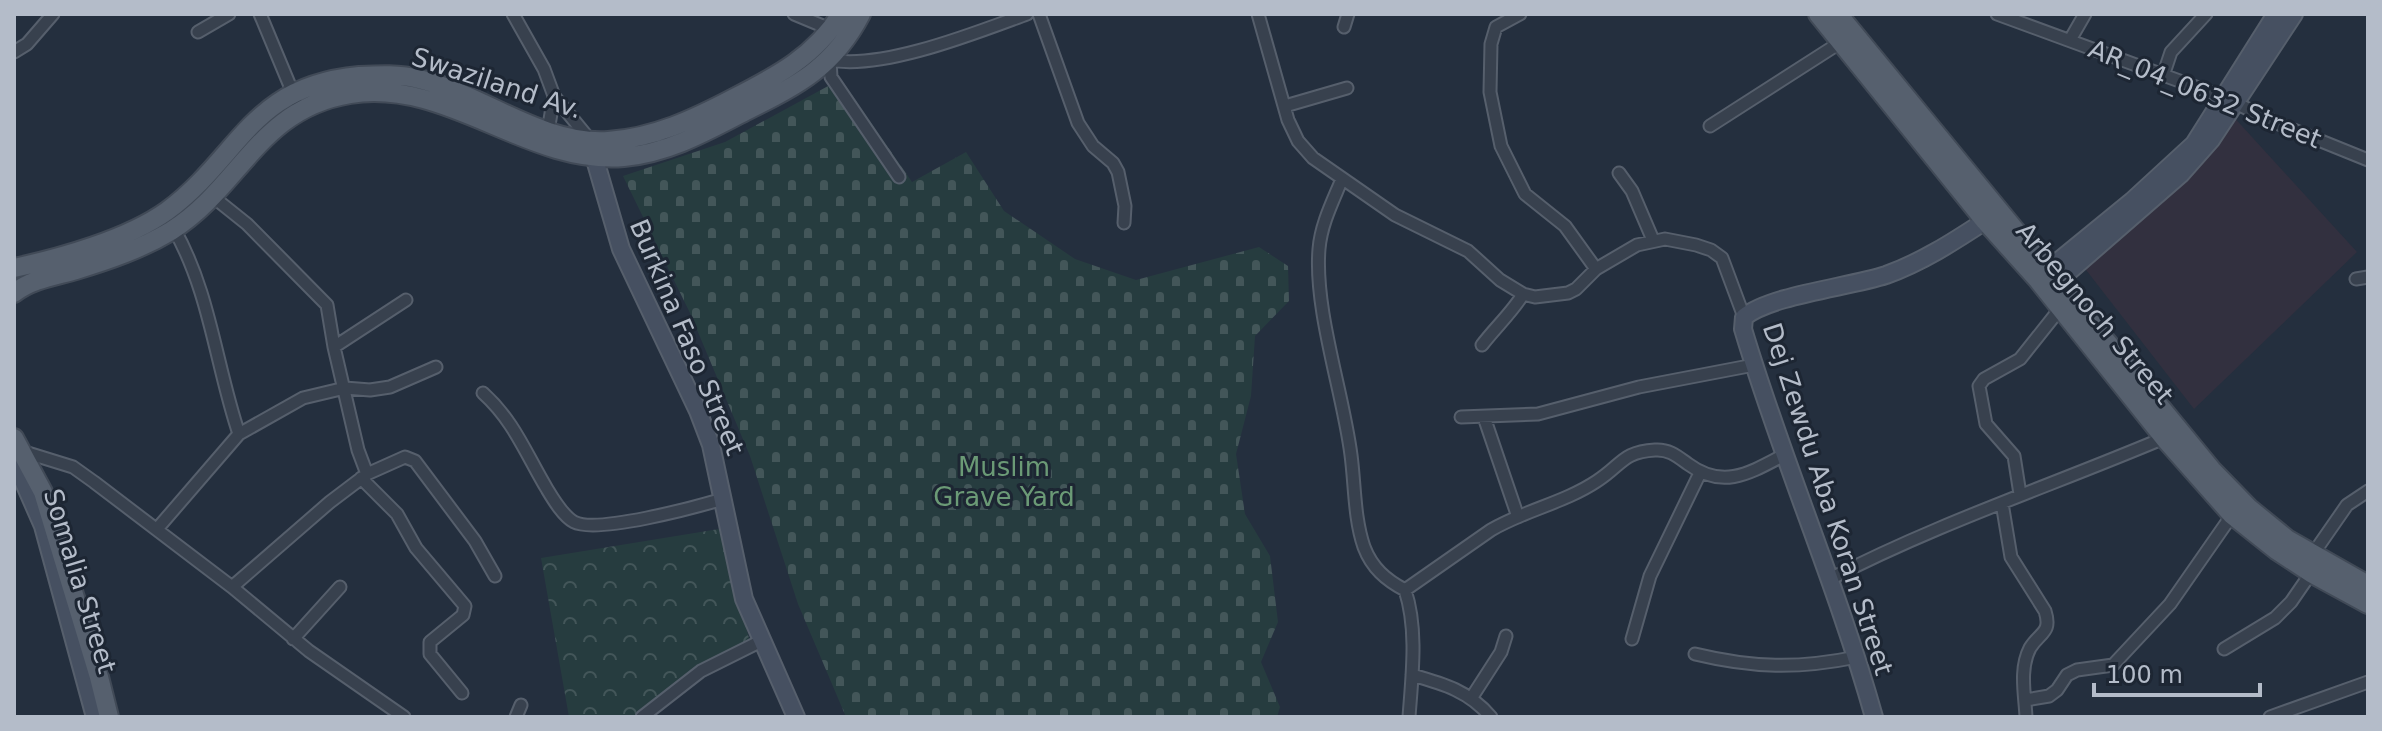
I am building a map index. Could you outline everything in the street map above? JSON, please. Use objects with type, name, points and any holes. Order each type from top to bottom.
[{"type":"main road","name":"Swaziland Av.","points":[[14,293],[33,282],[112,259],[174,229],[212,196],[296,102],[333,80],[357,76],[421,79],[609,158],[642,154],[693,138],[788,90],[830,60],[861,14]]},
{"type":"main road","name":"Arbegnoch Street","points":[[1818,14],[1985,221],[2047,280],[2059,310],[2232,515],[2259,538],[2312,564],[2368,585]]},
{"type":"main road","name":"Arbegnoch Street","points":[[1838,14],[2047,280],[2212,470],[2312,564],[2368,604]]},
{"type":"main road","points":[[2047,280],[2181,174],[2211,140],[2276,14]]},
{"type":"main road","points":[[2230,101],[2294,14]]},
{"type":"main road","name":"Swaziland Av.","points":[[14,268],[99,244],[155,219],[202,180],[249,125],[270,107],[317,102],[351,94],[399,93],[448,107],[537,143],[591,148],[642,136],[695,117],[795,65],[816,48],[836,22]]},
{"type":"main road","name":"Burkina Faso Street","points":[[591,148],[621,249],[703,425],[715,461],[738,576],[751,619],[796,717]]},
{"type":"main road","name":"Dej Zewdu Aba Koran Street","points":[[1874,717],[1857,657],[1754,365],[1743,329],[1744,317],[1753,310],[1780,301],[1906,267],[1932,255],[1985,221]]},
{"type":"main road","points":[[16,449],[43,492],[109,717]]},
{"type":"main road","name":"Somalia Street","points":[[16,449],[47,540],[95,717]]},
{"type":"street","points":[[14,52],[27,44],[53,14]]},
{"type":"street","points":[[198,32],[229,14]]},
{"type":"street","points":[[260,14],[296,102]]},
{"type":"street","points":[[513,14],[544,69],[554,96],[591,148]]},
{"type":"street","points":[[794,14],[816,26],[836,22]]},
{"type":"street","points":[[899,177],[831,77],[830,60],[854,62],[899,55],[1027,14]]},
{"type":"street","points":[[1039,14],[1078,123],[1093,146],[1113,163],[1118,172],[1125,206],[1124,223]]},
{"type":"street","points":[[1258,14],[1292,130],[1313,158],[1415,227],[1468,251],[1500,280],[1523,294],[1535,297],[1568,293],[1596,269],[1626,250],[1653,240],[1678,240],[1719,255],[1744,317]]},
{"type":"street","points":[[1344,27],[1348,14]]},
{"type":"street","points":[[1520,14],[1500,24],[1492,35],[1490,92],[1501,146],[1525,194],[1565,226],[1596,269]]},
{"type":"street","name":"AR_04_0632 Street","points":[[1997,14],[2230,101],[2368,160]]},
{"type":"street","points":[[2163,76],[2171,52],[2206,14]]},
{"type":"street","points":[[2070,40],[2080,16]]},
{"type":"street","points":[[1710,126],[1841,42]]},
{"type":"street","points":[[1285,106],[1347,88]]},
{"type":"street","points":[[548,131],[554,96]]},
{"type":"street","points":[[1619,173],[1632,191],[1653,240]]},
{"type":"street","points":[[1342,179],[1319,247],[1320,282],[1365,547],[1377,570],[1389,582],[1405,590],[1411,607],[1409,717]]},
{"type":"street","points":[[212,196],[247,224],[322,298],[328,308],[364,476],[397,514],[416,548],[465,606],[463,615],[430,642],[428,648],[462,693]]},
{"type":"street","points":[[174,229],[212,326],[239,434]]},
{"type":"street","points":[[1482,345],[1523,294]]},
{"type":"street","points":[[334,347],[406,300]]},
{"type":"street","points":[[2020,494],[2014,456],[1986,424],[1979,386],[1984,379],[2020,359],[2059,310]]},
{"type":"street","points":[[1461,417],[1538,414],[1639,387],[1754,365]]},
{"type":"street","points":[[157,529],[239,434],[303,398],[345,388],[370,390],[390,387],[436,367]]},
{"type":"street","points":[[483,393],[498,406],[511,425],[552,497],[569,518],[578,523],[598,526],[661,515],[723,499]]},
{"type":"street","points":[[1484,417],[1518,517]]},
{"type":"street","points":[[1830,579],[2020,494],[2164,438]]},
{"type":"street","points":[[16,449],[73,467],[232,587],[388,713],[404,717]]},
{"type":"street","points":[[1405,590],[1491,530],[1577,493],[1633,453],[1666,450],[1707,477],[1741,475],[1784,455]]},
{"type":"street","points":[[232,587],[364,476],[401,458],[412,458],[459,518],[495,576]]},
{"type":"street","points":[[1632,639],[1650,576],[1700,473]]},
{"type":"street","points":[[2224,649],[2275,618],[2291,602],[2347,505],[2368,491]]},
{"type":"street","points":[[2002,503],[2011,557],[2047,619],[2047,628],[2027,657],[2023,680],[2026,717]]},
{"type":"street","points":[[2026,700],[2049,696],[2067,675],[2077,670],[2113,665],[2170,604],[2232,515]]},
{"type":"street","points":[[293,639],[340,587]]},
{"type":"street","points":[[1472,697],[1501,652],[1506,636]]},
{"type":"street","points":[[642,717],[701,671],[761,641]]},
{"type":"street","points":[[1695,654],[1773,667],[1857,657]]},
{"type":"street","points":[[1412,675],[1453,687],[1472,697],[1491,717]]},
{"type":"street","points":[[2270,717],[2368,682]]},
{"type":"street","points":[[516,717],[521,705]]},
{"type":"shaded area","points":[[2231,114],[2357,252],[2194,409],[2076,257]]},
{"type":"green space","name":"Muslim Grave Yard","points":[[841,79],[912,182],[966,152],[1004,211],[1075,259],[1136,280],[1259,247],[1288,266],[1289,301],[1255,336],[1251,396],[1236,454],[1245,514],[1270,556],[1278,622],[1261,662],[1280,707],[1277,717],[846,717],[798,604],[750,456],[690,313],[623,176],[725,142]]},
{"type":"green space","points":[[719,529],[752,649],[695,670],[642,716],[569,717],[541,558]]}]
